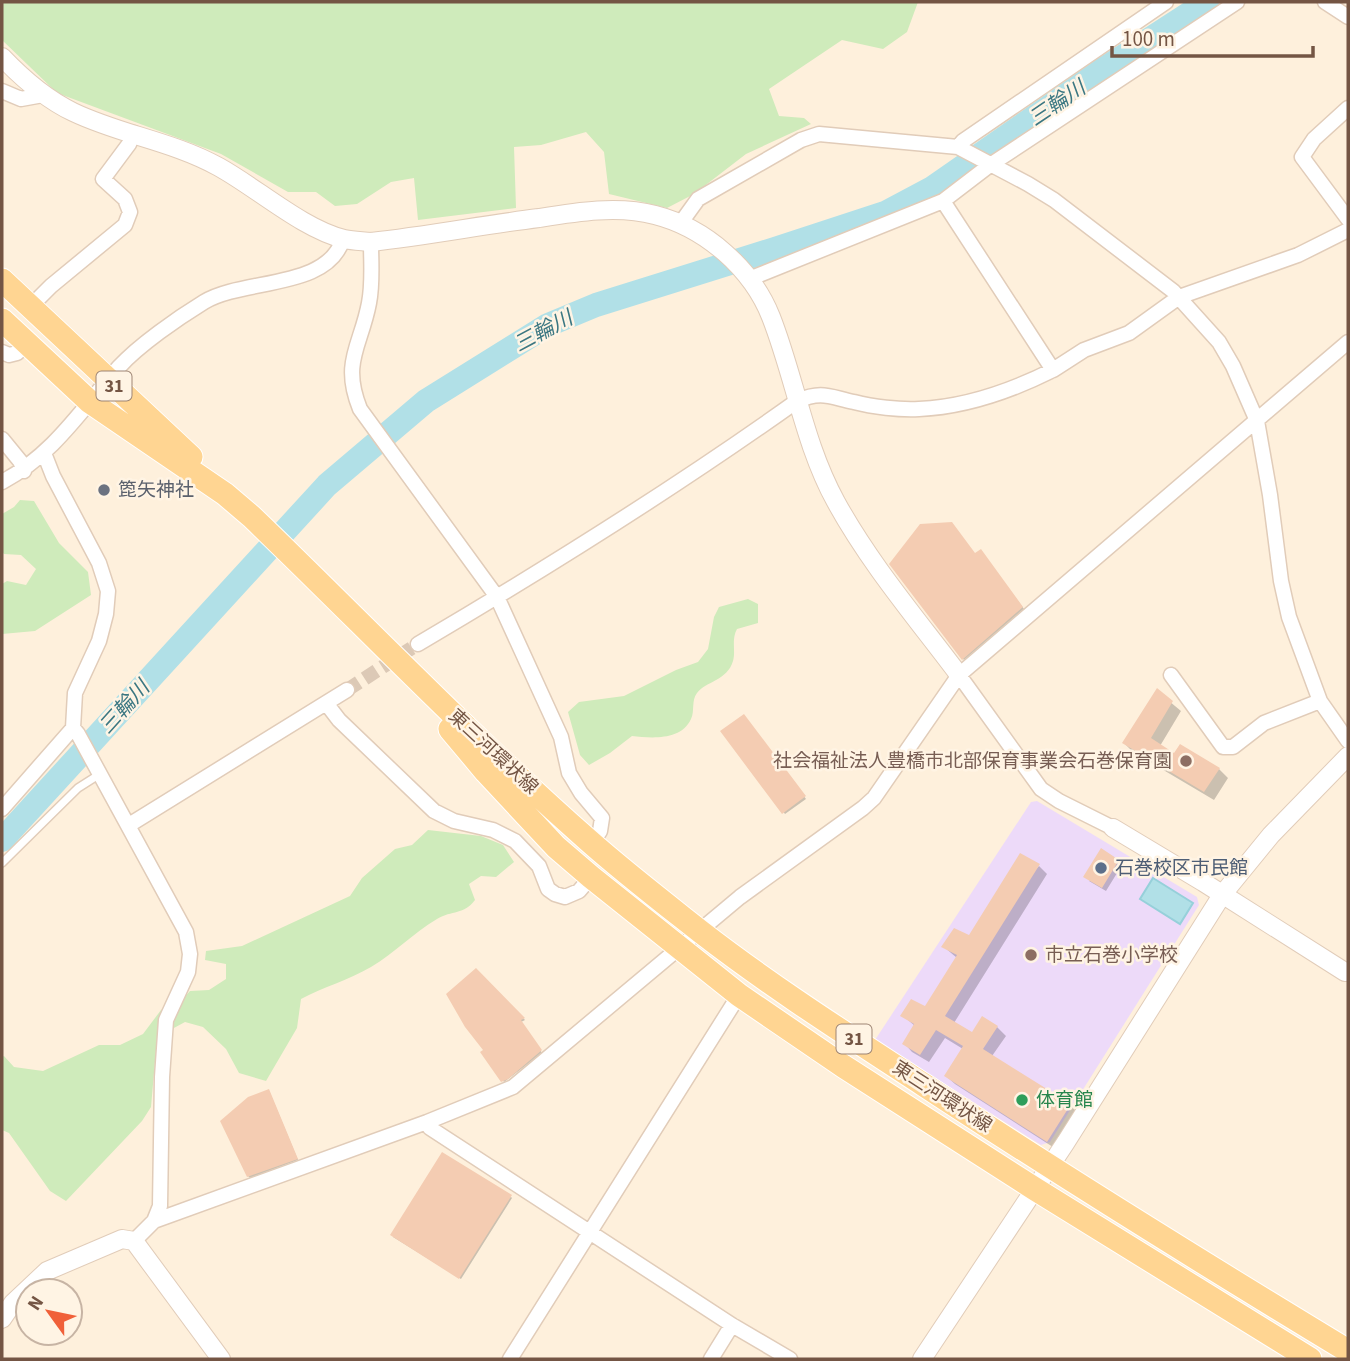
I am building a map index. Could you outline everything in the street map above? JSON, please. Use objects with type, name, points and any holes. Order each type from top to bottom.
[{"type":"main road","name":"東三河環状線","points":[[2,280],[205,470],[225,494]]},
{"type":"main road","name":"東三河環状線","points":[[2,320],[90,402],[225,494],[252,517],[404,668],[592,843],[754,972],[1143,1227],[1347,1347]]},
{"type":"main road","name":"東三河環状線","points":[[404,668],[439,716],[486,772],[556,847],[739,995],[843,1066],[1035,1189],[1310,1359]]},
{"type":"street","points":[[961,149],[963,141],[1166,2]]},
{"type":"street","points":[[747,277],[943,201],[989,165],[1237,2]]},
{"type":"street","points":[[1325,2],[1348,17]]},
{"type":"street","points":[[2,57],[43,94],[71,111],[180,148],[220,167],[304,220],[344,239],[371,243],[578,212],[623,211],[655,215],[680,224],[707,239],[747,277],[771,316],[820,469],[836,503],[877,566],[1041,789],[1113,828],[1347,974]]},
{"type":"street","points":[[2,91],[21,99],[43,94]]},
{"type":"street","points":[[1348,108],[1314,139],[1302,157],[1348,219]]},
{"type":"street","points":[[30,307],[125,225],[130,212],[125,199],[103,179],[134,133]]},
{"type":"street","points":[[680,224],[698,199],[801,140],[819,134],[961,149],[1028,184],[1054,201],[1179,297],[1219,342],[1233,366],[1256,421],[1289,617],[1320,701],[1348,741]]},
{"type":"street","points":[[943,201],[1053,370]]},
{"type":"street","points":[[418,644],[497,597],[719,455],[797,401],[818,394],[834,395],[854,402],[917,409],[965,404],[1021,386],[1084,350],[1129,333],[1179,297],[1298,255],[1348,230]]},
{"type":"street","points":[[2,482],[24,471],[44,453],[143,345],[204,302],[230,290],[283,281],[328,263],[339,252],[344,239]]},
{"type":"street","points":[[371,243],[372,289],[353,353],[353,392],[360,409],[497,597],[561,737],[569,773],[581,793],[602,818],[600,831],[592,843]]},
{"type":"street","points":[[134,1241],[155,1221],[427,1122],[513,1087],[740,897],[874,798],[959,675],[1348,342]]},
{"type":"street","points":[[2,352],[9,355],[17,353],[26,343]]},
{"type":"street","points":[[2,439],[20,461],[24,471]]},
{"type":"street","points":[[44,453],[53,476],[99,563],[108,591],[106,614],[99,641],[75,693],[75,731],[186,932],[190,954],[188,972],[166,1020],[162,1077],[160,1206],[155,1221]]},
{"type":"street","points":[[1171,675],[1223,747],[1233,747],[1265,723],[1320,701]]},
{"type":"street","points":[[129,825],[347,690]]},
{"type":"street","points":[[326,703],[339,720],[434,811],[454,821],[493,830],[515,841],[539,866],[548,889],[555,894],[565,897],[579,891],[591,877]]},
{"type":"street","points":[[2,809],[75,731]]},
{"type":"street","points":[[922,1359],[1050,1166],[1222,895],[1271,835],[1348,756]]},
{"type":"street","points":[[510,1359],[739,995]]},
{"type":"street","points":[[427,1122],[430,1128],[732,1325],[790,1359]]},
{"type":"street","points":[[2,1319],[13,1303],[47,1271],[122,1239],[134,1241],[220,1359]]},
{"type":"street","points":[[710,1359],[732,1325]]},
{"type":"lane","points":[[2,863],[98,769]]},
{"type":"shaded area","points":[[1037,801],[1197,897],[1199,905],[1050,1142],[1041,1145],[875,1040],[1031,802]]},
{"type":"green space","points":[[2,2],[918,2],[907,32],[883,49],[842,40],[769,89],[779,116],[804,118],[811,124],[746,154],[694,194],[667,208],[609,194],[604,152],[586,132],[541,145],[514,147],[516,208],[418,220],[414,178],[391,182],[357,204],[335,206],[316,192],[288,192],[221,154],[57,93],[2,40]]},
{"type":"green space","points":[[20,500],[34,501],[59,543],[88,572],[91,595],[35,631],[2,634],[2,584],[7,581],[26,585],[36,569],[21,555],[2,552],[2,514]]},
{"type":"green space","points":[[748,599],[758,604],[758,623],[737,629],[730,668],[697,693],[692,716],[686,726],[673,735],[632,736],[589,765],[580,755],[568,712],[579,702],[624,696],[698,662],[708,649],[714,617],[719,607]]},
{"type":"green space","points":[[428,830],[481,836],[503,845],[514,862],[496,877],[481,876],[469,884],[475,900],[467,908],[437,919],[371,967],[301,999],[297,1028],[266,1081],[239,1073],[226,1049],[203,1027],[185,1022],[161,1035],[156,1050],[151,1107],[142,1121],[66,1201],[50,1191],[9,1133],[2,1130],[2,1057],[14,1067],[43,1071],[99,1045],[120,1045],[143,1034],[161,1010],[179,1003],[190,991],[209,990],[226,979],[226,964],[205,960],[206,951],[242,946],[350,896],[362,878],[395,849],[412,845]]},
{"type":"water","points":[[1153,878],[1193,903],[1180,924],[1140,899]]},
{"type":"building","points":[[952,522],[975,553],[981,549],[1023,607],[962,660],[889,564],[920,524]]},
{"type":"building","points":[[1157,688],[1173,701],[1151,738],[1174,753],[1180,744],[1220,768],[1204,792],[1122,743]]},
{"type":"building","points":[[744,714],[806,796],[782,814],[720,731]]},
{"type":"building","name":"石巻校区市民館","points":[[1101,848],[1119,860],[1102,888],[1083,877]]},
{"type":"building","points":[[1020,853],[1040,864],[945,1016],[972,1032],[982,1016],[998,1026],[983,1049],[1071,1104],[1047,1142],[944,1076],[963,1046],[936,1030],[920,1055],[902,1044],[914,1024],[900,1016],[911,999],[925,1006],[957,955],[941,947],[954,928],[969,935]]},
{"type":"building","points":[[476,968],[525,1018],[521,1020],[542,1050],[501,1082],[446,994]]},
{"type":"building","points":[[269,1089],[298,1159],[247,1177],[220,1121],[248,1097]]},
{"type":"building","points":[[442,1152],[512,1195],[459,1279],[390,1235]]},
{"type":"waterway","name":"三輪川","points":[[2,840],[327,485],[426,401],[548,325],[596,305],[885,213],[932,188],[1102,70],[1207,2]]},
{"type":"tunnel","points":[[347,690],[418,644]]},
{"type":"place","name":"箆矢神社","points":[[104,490]]},
{"type":"place","name":"社会福祉法人豊橋市北部保育事業会石巻保育園","points":[[1186,761]]},
{"type":"place","name":"石巻校区市民館","points":[[1101,868]]},
{"type":"place","name":"市立石巻小学校","points":[[1031,955]]},
{"type":"place","name":"体育館","points":[[1022,1100]]}]
